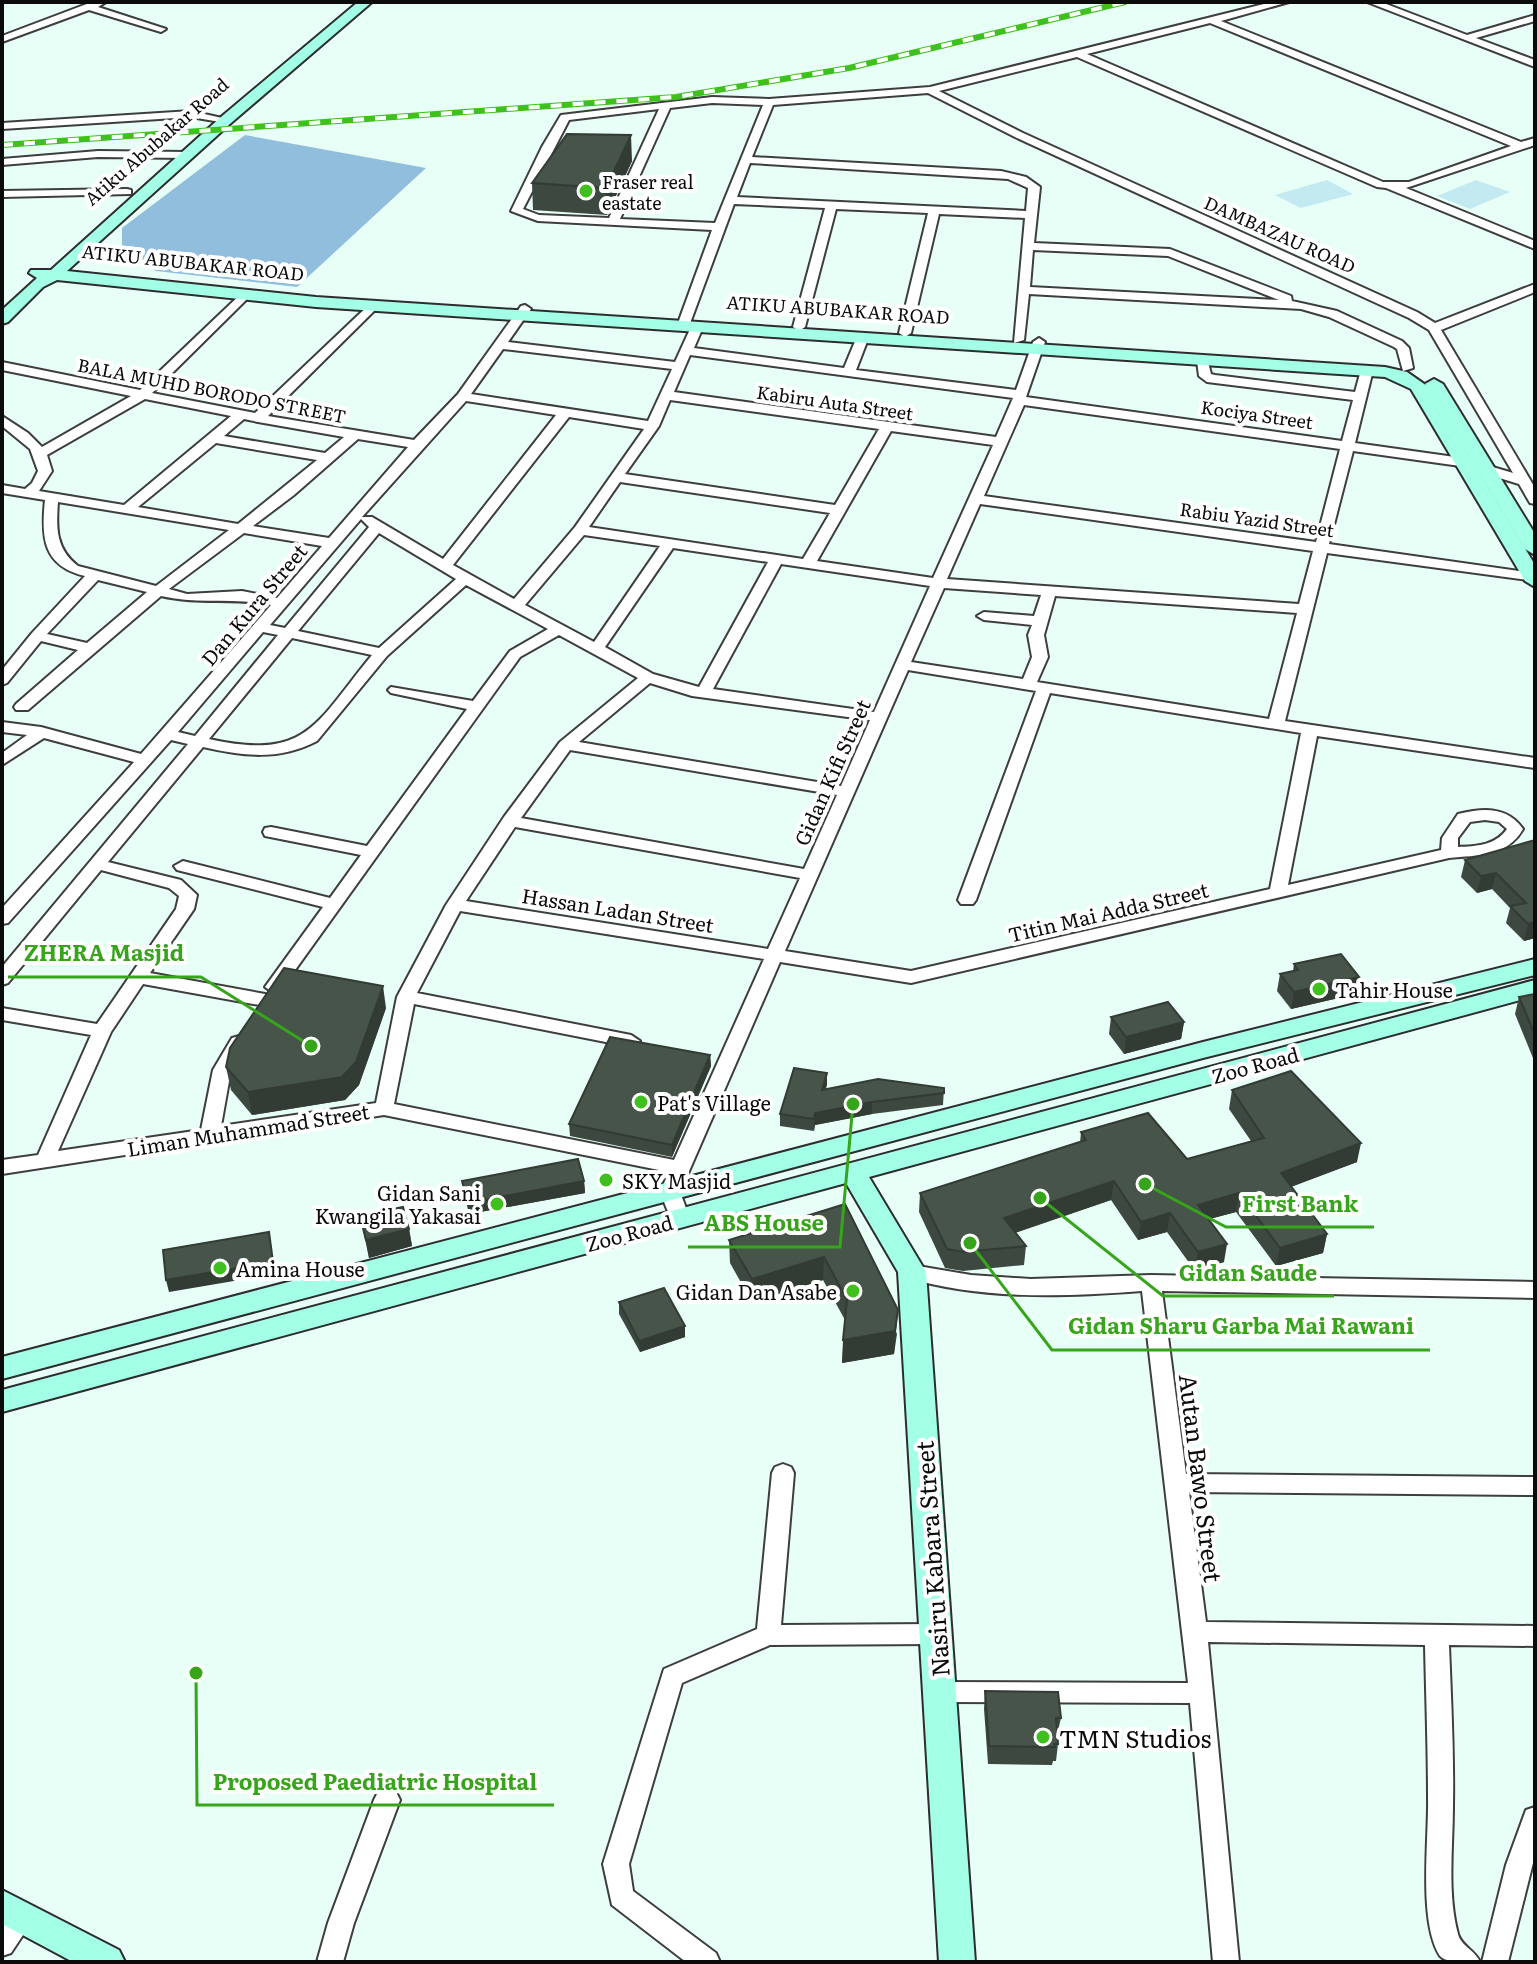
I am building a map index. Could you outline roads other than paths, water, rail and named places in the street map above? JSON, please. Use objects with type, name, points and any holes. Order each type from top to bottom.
[{"type":"street","points":[[2,39],[101,2]]},
{"type":"street","name":"Atiku Abubakar Road","points":[[2,319],[127,192],[169,154],[215,121],[350,2]]},
{"type":"street","points":[[46,273],[188,155],[215,121],[366,2]]},
{"type":"street","points":[[719,227],[538,218],[517,211],[565,117],[739,99],[769,102],[930,90],[1284,2]]},
{"type":"street","points":[[1372,2],[1535,64]]},
{"type":"street","points":[[89,7],[161,29]]},
{"type":"street","points":[[1466,38],[1535,18]]},
{"type":"street","points":[[1211,20],[1521,146]]},
{"type":"street","points":[[1077,53],[1369,181],[1389,186],[1535,245]]},
{"type":"street","name":"DAMBAZAU ROAD","points":[[930,90],[1019,135],[1374,297],[1434,328]]},
{"type":"street","points":[[516,606],[580,530],[652,426],[685,351],[689,324],[719,227],[769,102]]},
{"type":"street","points":[[614,220],[666,105]]},
{"type":"street","points":[[2,128],[215,121]]},
{"type":"street","points":[[1389,186],[1410,185],[1535,141]]},
{"type":"street","points":[[2,162],[98,154],[188,155]]},
{"type":"street","points":[[746,160],[1010,176],[1032,185],[1018,340]]},
{"type":"street","points":[[2,194],[127,192]]},
{"type":"street","points":[[730,200],[1030,215]]},
{"type":"street","points":[[799,327],[832,204]]},
{"type":"street","points":[[905,333],[934,210]]},
{"type":"street","points":[[1027,246],[1170,253],[1302,305],[1333,314],[1398,344],[1403,348],[1407,368]]},
{"type":"street","points":[[46,273],[243,296],[372,306],[522,312],[862,339],[1039,346],[1203,361],[1367,370],[1401,376],[1418,386],[1534,579]]},
{"type":"street","name":"ATIKU ABUBAKAR ROAD","points":[[46,273],[522,312]]},
{"type":"street","points":[[1535,288],[1434,328],[1535,500]]},
{"type":"street","points":[[1023,290],[1302,305]]},
{"type":"street","points":[[41,453],[142,395],[243,296]]},
{"type":"street","points":[[1361,303],[1374,297]]},
{"type":"street","points":[[258,418],[372,306]]},
{"type":"street","points":[[1333,314],[1347,308]]},
{"type":"street","name":"Dan Kura Street","points":[[2,919],[145,760],[356,514],[463,397],[522,312]]},
{"type":"street","name":"ATIKU ABUBAKAR ROAD","points":[[689,324],[905,333],[1018,340],[1039,346],[1366,362],[1407,368],[1432,380],[1535,549]]},
{"type":"street","points":[[848,373],[862,339]]},
{"type":"street","points":[[500,345],[678,366]]},
{"type":"street","name":"Gidan Kifi Street","points":[[676,1180],[720,1059],[774,957],[1001,442],[1039,346]]},
{"type":"street","name":"Kociya Street","points":[[685,351],[1348,444],[1462,462],[1523,481]]},
{"type":"street","points":[[1203,361],[1205,376],[1212,379],[1360,397]]},
{"type":"street","name":"BALA MUHD BORODO STREET","points":[[2,366],[241,415],[417,445]]},
{"type":"street","points":[[1276,724],[1367,370]]},
{"type":"street","name":"Kabiru Auta Street","points":[[665,395],[1001,442]]},
{"type":"street","points":[[463,397],[652,426]]},
{"type":"street","points":[[445,566],[565,413]]},
{"type":"street","points":[[127,509],[241,415]]},
{"type":"street","points":[[2,420],[34,443],[41,453],[45,471],[38,485],[28,493]]},
{"type":"street","points":[[807,565],[886,428]]},
{"type":"street","points":[[22,707],[160,590],[242,528],[353,436]]},
{"type":"street","points":[[212,438],[328,458]]},
{"type":"street","points":[[616,477],[839,510]]},
{"type":"street","points":[[2,489],[331,543]]},
{"type":"street","points":[[52,497],[49,540],[68,565],[94,575],[191,599],[242,595],[281,603]]},
{"type":"street","name":"Rabiu Yazid Street","points":[[975,499],[1321,546],[1534,579]]},
{"type":"street","points":[[356,514],[465,578],[648,677],[704,692],[879,717]]},
{"type":"street","points":[[2,979],[377,526]]},
{"type":"street","points":[[580,530],[938,583],[1306,609]]},
{"type":"street","points":[[596,649],[669,544]]},
{"type":"street","points":[[704,692],[776,560]]},
{"type":"street","points":[[2,680],[37,636],[94,575]]},
{"type":"street","points":[[167,734],[269,754],[300,745],[311,738],[382,653],[465,578]]},
{"type":"street","points":[[967,900],[1037,686],[1041,654],[1035,641],[1049,591]]},
{"type":"street","points":[[984,616],[1040,621]]},
{"type":"street","points":[[260,627],[382,653]]},
{"type":"street","points":[[210,1135],[222,1070],[258,1011],[515,654],[559,629]]},
{"type":"street","points":[[37,636],[92,649]]},
{"type":"street","points":[[903,665],[1535,763]]},
{"type":"street","points":[[384,1108],[406,997],[455,905],[510,821],[566,745],[648,677]]},
{"type":"street","points":[[396,690],[477,706]]},
{"type":"street","points":[[2,727],[41,732],[145,760]]},
{"type":"street","points":[[1278,894],[1310,730]]},
{"type":"street","points":[[2,760],[41,732]]},
{"type":"street","points":[[566,745],[847,792]]},
{"type":"street","points":[[510,821],[810,875]]},
{"type":"street","points":[[271,832],[371,852]]},
{"type":"street","name":"Titin Mai Adda Street","points":[[774,957],[911,977],[930,975],[1449,853]]},
{"type":"street","points":[[45,1160],[102,1031],[185,909],[188,895],[175,884],[96,864]]},
{"type":"street","points":[[183,866],[333,904]]},
{"type":"street","points":[[2,892],[20,898]]},
{"type":"street","name":"Hassan Ladan Street","points":[[455,905],[774,957]]},
{"type":"street","name":"Zoo Road","points":[[2,1368],[676,1180],[1535,967]]},
{"type":"street","points":[[138,977],[258,1011]]},
{"type":"street","name":"Zoo Road","points":[[2,1401],[1535,988]]},
{"type":"street","points":[[406,997],[651,1045]]},
{"type":"street","points":[[2,1014],[102,1031]]},
{"type":"street","name":"Liman Muhammad Street","points":[[2,1167],[384,1108],[676,1180]]},
{"type":"street","name":"Nasiru Kabara Street","points":[[853,1172],[912,1272],[957,1962]]},
{"type":"street","points":[[676,1180],[680,1219]]},
{"type":"street","points":[[912,1272],[950,1281],[1089,1288],[1151,1283],[1535,1290]]},
{"type":"street","name":"Autan Bawo Street","points":[[1151,1283],[1195,1632],[1226,1962]]},
{"type":"street","points":[[768,1635],[783,1473]]},
{"type":"street","points":[[1176,1483],[1535,1486]]},
{"type":"street","points":[[1195,1632],[1535,1636]]},
{"type":"street","points":[[707,1962],[634,1910],[621,1897],[616,1864],[672,1676],[768,1635],[936,1634]]},
{"type":"street","points":[[1437,1636],[1441,1801],[1439,1883],[1444,1933],[1450,1949],[1467,1962]]},
{"type":"street","points":[[940,1692],[1201,1693]]},
{"type":"street","points":[[330,1962],[341,1923],[387,1800]]},
{"type":"street","points":[[1495,1962],[1527,1864],[1535,1818]]},
{"type":"street","points":[[9,1922],[107,1962]]},
{"type":"railway","points":[[2,145],[676,97],[849,68],[1125,2]]},
{"type":"place","name":"Fraser real eastate","points":[[586,191]]},
{"type":"place","name":"Tahir House","points":[[1319,989]]},
{"type":"place","name":"ZHERA Masjid","points":[[311,1046]]},
{"type":"place","name":"Pat's Village","points":[[641,1102]]},
{"type":"place","name":"ABS House","points":[[853,1104]]},
{"type":"place","name":"SKY Masjid","points":[[606,1180]]},
{"type":"place","name":"First Bank","points":[[1145,1184]]},
{"type":"place","name":"Gidan Saude","points":[[1040,1198]]},
{"type":"place","name":"Gidan Sani Kwangila Yakasai","points":[[497,1204]]},
{"type":"place","name":"Gidan Sharu Garba Mai Rawani","points":[[970,1243]]},
{"type":"place","name":"Amina House","points":[[220,1268]]},
{"type":"place","name":"Gidan Dan Asabe","points":[[853,1291]]},
{"type":"place","name":"Proposed Paediatric Hospital","points":[[196,1673]]},
{"type":"place","name":"TMN Studios","points":[[1043,1737]]}]
